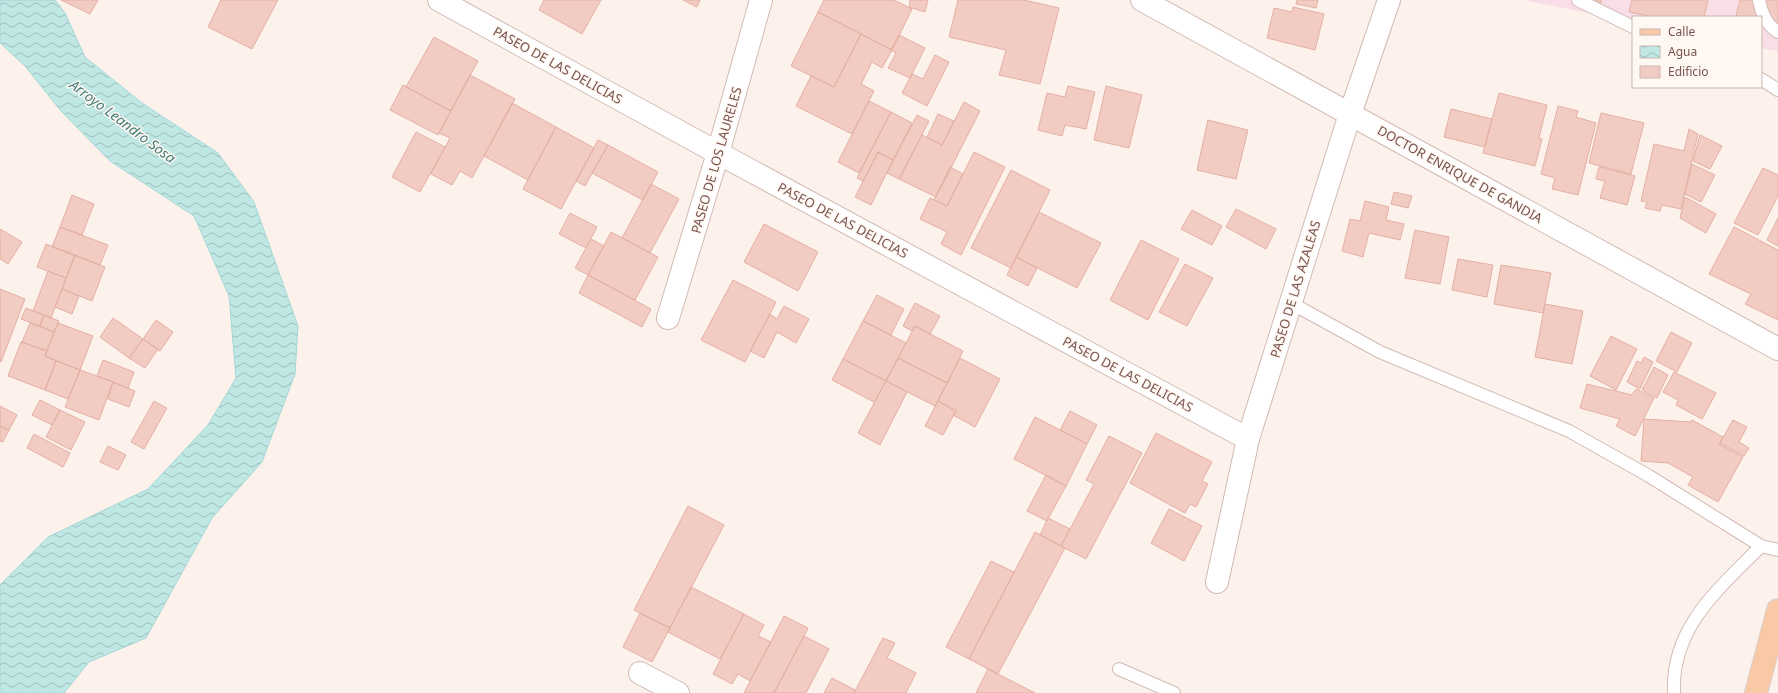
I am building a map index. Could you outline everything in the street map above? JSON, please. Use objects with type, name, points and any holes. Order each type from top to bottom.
[{"type":"main road","points":[[1756,693],[1778,610]]},
{"type":"street","name":"PASEO DE LAS DELICIAS","points":[[439,0],[718,153],[1248,439]]},
{"type":"street","name":"PASEO DE LOS LAURELES","points":[[668,318],[718,153],[761,0]]},
{"type":"street","name":"DOCTOR ENRIQUE DE GANDIA","points":[[1142,0],[1778,349]]},
{"type":"street","name":"PASEO DE LAS AZALEAS","points":[[1217,582],[1248,439],[1350,114],[1389,0]]},
{"type":"street","points":[[640,673],[678,693]]},
{"type":"lane","points":[[1578,0],[1632,27]]},
{"type":"lane","points":[[1758,0],[1761,10],[1769,25],[1778,32]]},
{"type":"lane","points":[[1762,80],[1778,90]]},
{"type":"lane","points":[[1291,303],[1380,352],[1569,431],[1649,476],[1761,546],[1778,550]]},
{"type":"lane","points":[[1674,693],[1673,675],[1679,651],[1688,628],[1706,602],[1761,546]]},
{"type":"lane","points":[[1119,669],[1174,693]]},
{"type":"shaded area","points":[[1523,0],[1778,0],[1778,51],[1762,48],[1762,16],[1632,16],[1632,22]]},
{"type":"water","name":"Arroyo Leandro Sosa","points":[[0,0],[55,0],[65,13],[85,57],[142,103],[218,153],[254,202],[298,326],[295,374],[262,462],[212,518],[146,638],[89,662],[64,693],[0,693],[0,585],[48,537],[148,489],[208,425],[236,378],[229,296],[194,216],[110,161],[61,111],[25,66],[0,43]]},
{"type":"building","points":[[61,0],[98,0],[90,14]]},
{"type":"building","points":[[221,0],[278,0],[252,49],[208,27]]},
{"type":"building","points":[[544,0],[601,0],[582,34],[539,10]]},
{"type":"building","points":[[683,0],[700,0],[697,7]]},
{"type":"building","points":[[824,0],[894,0],[912,9],[892,50],[818,12]]},
{"type":"building","points":[[910,0],[928,0],[925,12],[909,7]]},
{"type":"building","points":[[958,0],[1024,0],[1059,8],[1040,84],[999,75],[1006,50],[949,37]]},
{"type":"building","points":[[1297,0],[1318,0],[1316,8],[1296,4]]},
{"type":"building","points":[[1585,0],[1601,0],[1601,3]]},
{"type":"building","points":[[1632,0],[1708,0],[1704,16],[1648,16],[1629,12]]},
{"type":"building","points":[[1740,0],[1778,0],[1778,25],[1762,17],[1762,16],[1736,16]]},
{"type":"building","points":[[1293,7],[1324,14],[1315,50],[1267,38],[1274,8],[1292,12]]},
{"type":"building","points":[[818,12],[861,34],[834,87],[791,66]]},
{"type":"building","points":[[861,34],[892,50],[882,68],[872,62],[861,84],[874,91],[852,134],[796,106],[811,76],[834,87]]},
{"type":"building","points":[[899,35],[925,48],[910,78],[888,68],[896,53],[891,50]]},
{"type":"building","points":[[434,37],[478,61],[451,111],[406,87]]},
{"type":"building","points":[[935,55],[949,62],[927,106],[902,93],[912,74],[923,79]]},
{"type":"building","points":[[470,75],[515,99],[472,178],[460,171],[452,185],[431,174],[450,138],[439,133]]},
{"type":"building","points":[[403,85],[451,111],[438,135],[390,110]]},
{"type":"building","points":[[1068,86],[1095,92],[1086,129],[1065,125],[1062,136],[1038,130],[1047,93],[1065,97]]},
{"type":"building","points":[[1106,86],[1142,95],[1129,148],[1094,140]]},
{"type":"building","points":[[1499,93],[1547,105],[1539,138],[1542,139],[1535,166],[1483,153]]},
{"type":"building","points":[[869,101],[891,112],[859,173],[838,162]]},
{"type":"building","points":[[964,102],[980,111],[936,197],[899,179],[922,135],[942,145]]},
{"type":"building","points":[[512,103],[556,127],[528,180],[484,156]]},
{"type":"building","points":[[1558,106],[1578,111],[1576,117],[1596,123],[1578,195],[1552,189],[1555,178],[1541,174]]},
{"type":"building","points":[[1451,109],[1492,119],[1485,147],[1444,137]]},
{"type":"building","points":[[891,112],[912,123],[893,160],[878,152],[863,181],[857,178]]},
{"type":"building","points":[[1601,113],[1644,123],[1631,174],[1589,163]]},
{"type":"building","points":[[938,114],[954,121],[942,145],[927,137]]},
{"type":"building","points":[[917,115],[929,121],[899,179],[887,173]]},
{"type":"building","points":[[1208,120],[1248,130],[1236,179],[1197,170]]},
{"type":"building","points":[[556,127],[594,148],[561,209],[523,189]]},
{"type":"building","points":[[1689,129],[1698,134],[1681,209],[1662,205],[1660,211],[1645,208],[1647,202],[1641,201],[1654,144],[1684,151]]},
{"type":"building","points":[[416,132],[445,147],[420,192],[392,177]]},
{"type":"building","points":[[1700,135],[1722,146],[1710,169],[1693,161]]},
{"type":"building","points":[[598,140],[608,145],[585,186],[576,181]]},
{"type":"building","points":[[608,145],[658,172],[643,200],[592,173]]},
{"type":"building","points":[[878,152],[893,160],[871,205],[855,197]]},
{"type":"building","points":[[974,152],[1005,167],[961,255],[941,244],[947,232],[920,219],[930,198],[947,206]]},
{"type":"building","points":[[1692,164],[1715,175],[1701,202],[1685,194]]},
{"type":"building","points":[[950,167],[963,174],[947,206],[934,200]]},
{"type":"building","points":[[1599,167],[1635,176],[1627,205],[1600,198],[1605,181],[1596,179]]},
{"type":"building","points":[[1763,168],[1778,175],[1778,196],[1758,235],[1734,223]]},
{"type":"building","points":[[1011,170],[1050,190],[1011,268],[971,248]]},
{"type":"building","points":[[651,184],[679,199],[650,253],[622,238]]},
{"type":"building","points":[[1394,192],[1412,196],[1408,208],[1391,204]]},
{"type":"building","points":[[72,195],[94,204],[82,235],[60,227]]},
{"type":"building","points":[[1685,197],[1716,214],[1706,233],[1680,218]]},
{"type":"building","points":[[1365,201],[1389,207],[1386,220],[1404,224],[1400,240],[1369,233],[1363,257],[1342,251],[1350,219],[1360,221]]},
{"type":"building","points":[[1236,209],[1276,229],[1266,249],[1226,227]]},
{"type":"building","points":[[1192,210],[1222,226],[1212,245],[1181,229]]},
{"type":"building","points":[[1039,212],[1101,243],[1077,288],[1016,257]]},
{"type":"building","points":[[570,213],[597,227],[586,248],[559,234]]},
{"type":"building","points":[[1778,218],[1778,246],[1767,240]]},
{"type":"building","points":[[764,224],[818,252],[798,291],[744,262]]},
{"type":"building","points":[[60,227],[108,245],[100,265],[52,247]]},
{"type":"building","points":[[1734,227],[1778,250],[1778,320],[1745,304],[1751,294],[1709,274]]},
{"type":"building","points":[[0,229],[22,242],[8,264],[0,259]]},
{"type":"building","points":[[1415,230],[1449,237],[1440,284],[1405,278]]},
{"type":"building","points":[[611,232],[658,257],[635,300],[588,275]]},
{"type":"building","points":[[591,239],[604,246],[588,275],[575,268]]},
{"type":"building","points":[[1141,240],[1179,259],[1148,320],[1110,300]]},
{"type":"building","points":[[46,244],[75,255],[66,278],[37,267]]},
{"type":"building","points":[[75,255],[105,267],[92,301],[62,289]]},
{"type":"building","points":[[1016,257],[1037,268],[1028,286],[1007,275]]},
{"type":"building","points":[[1458,259],[1493,265],[1487,297],[1452,290]]},
{"type":"building","points":[[1185,264],[1213,278],[1187,326],[1159,312]]},
{"type":"building","points":[[1501,265],[1551,273],[1543,313],[1494,304]]},
{"type":"building","points":[[48,271],[66,278],[51,318],[33,311]]},
{"type":"building","points":[[588,275],[651,309],[642,327],[579,293]]},
{"type":"building","points":[[733,280],[776,302],[745,362],[701,340]]},
{"type":"building","points":[[0,289],[25,299],[1,362],[0,361]]},
{"type":"building","points":[[62,289],[79,296],[72,314],[55,307]]},
{"type":"building","points":[[877,295],[904,309],[891,335],[863,321]]},
{"type":"building","points":[[915,303],[940,316],[930,334],[915,326],[912,331],[903,326]]},
{"type":"building","points":[[1545,304],[1583,311],[1572,364],[1535,357]]},
{"type":"building","points":[[784,306],[809,319],[796,343],[777,332],[764,358],[750,351],[770,314],[777,319]]},
{"type":"building","points":[[26,308],[44,315],[40,326],[21,319]]},
{"type":"building","points":[[44,315],[59,321],[54,332],[40,326]]},
{"type":"building","points":[[113,318],[143,339],[129,358],[100,337]]},
{"type":"building","points":[[156,320],[173,332],[160,351],[143,339]]},
{"type":"building","points":[[863,321],[906,343],[886,381],[843,359]]},
{"type":"building","points":[[30,323],[54,332],[47,351],[22,342]]},
{"type":"building","points":[[58,323],[93,336],[80,370],[45,356]]},
{"type":"building","points":[[915,326],[963,351],[947,383],[898,358]]},
{"type":"building","points":[[1671,332],[1692,343],[1677,372],[1656,361]]},
{"type":"building","points":[[1611,336],[1637,349],[1616,390],[1590,376]]},
{"type":"building","points":[[143,339],[158,349],[145,368],[129,358]]},
{"type":"building","points":[[21,342],[47,351],[45,356],[56,361],[45,390],[8,376]]},
{"type":"building","points":[[1644,357],[1653,362],[1640,389],[1627,382],[1637,361],[1641,363]]},
{"type":"building","points":[[898,358],[947,383],[935,406],[886,381]]},
{"type":"building","points":[[960,358],[1000,379],[975,427],[953,415],[956,411],[938,401]]},
{"type":"building","points":[[843,359],[886,381],[874,402],[832,380]]},
{"type":"building","points":[[103,360],[134,372],[128,388],[97,376]]},
{"type":"building","points":[[56,361],[80,370],[68,399],[45,390]]},
{"type":"building","points":[[1654,367],[1668,375],[1657,398],[1642,390]]},
{"type":"building","points":[[80,370],[113,382],[99,420],[65,407]]},
{"type":"building","points":[[1674,372],[1716,393],[1702,419],[1676,405],[1678,400],[1663,392]]},
{"type":"building","points":[[886,381],[907,392],[880,445],[858,433]]},
{"type":"building","points":[[113,382],[135,391],[129,407],[108,399]]},
{"type":"building","points":[[1587,384],[1632,395],[1636,389],[1654,398],[1635,436],[1616,426],[1620,419],[1580,408]]},
{"type":"building","points":[[40,400],[60,410],[52,425],[32,415]]},
{"type":"building","points":[[154,401],[167,408],[144,449],[131,442]]},
{"type":"building","points":[[938,401],[956,411],[943,435],[925,426]]},
{"type":"building","points":[[0,406],[17,415],[9,430],[0,426]]},
{"type":"building","points":[[60,410],[85,422],[71,450],[46,437]]},
{"type":"building","points":[[1070,411],[1097,425],[1087,444],[1060,430]]},
{"type":"building","points":[[1035,417],[1087,444],[1066,486],[1014,459]]},
{"type":"building","points":[[1644,419],[1691,422],[1692,420],[1723,437],[1719,444],[1743,457],[1718,502],[1688,485],[1693,477],[1668,463],[1641,461]]},
{"type":"building","points":[[1733,420],[1747,427],[1739,442],[1749,448],[1744,456],[1720,443]]},
{"type":"building","points":[[0,426],[9,430],[3,442],[0,441]]},
{"type":"building","points":[[1156,433],[1212,462],[1202,481],[1208,484],[1196,507],[1190,504],[1185,513],[1130,483]]},
{"type":"building","points":[[34,434],[70,453],[63,467],[27,448]]},
{"type":"building","points":[[1109,436],[1142,453],[1086,559],[1061,546],[1094,484],[1086,480]]},
{"type":"building","points":[[108,446],[126,455],[118,470],[100,462]]},
{"type":"building","points":[[1046,475],[1066,486],[1047,521],[1027,511]]},
{"type":"building","points":[[688,506],[724,525],[670,628],[634,610]]},
{"type":"building","points":[[1169,509],[1202,526],[1184,561],[1151,543]]},
{"type":"building","points":[[1048,518],[1070,529],[1061,546],[1040,535]]},
{"type":"building","points":[[1035,532],[1065,548],[998,674],[969,659]]},
{"type":"building","points":[[991,561],[1014,572],[969,659],[946,647]]},
{"type":"building","points":[[691,587],[744,614],[720,659],[668,632]]},
{"type":"building","points":[[640,613],[670,628],[652,662],[623,647]]},
{"type":"building","points":[[744,614],[764,625],[758,636],[771,642],[750,681],[738,674],[732,684],[713,674]]},
{"type":"building","points":[[784,616],[808,628],[804,636],[774,693],[744,693]]},
{"type":"building","points":[[804,636],[829,649],[806,693],[774,693]]},
{"type":"building","points":[[883,638],[895,643],[887,658],[916,673],[906,693],[854,693]]},
{"type":"building","points":[[988,669],[998,674],[1035,693],[976,693]]},
{"type":"building","points":[[832,678],[855,690],[854,693],[824,693]]}]
